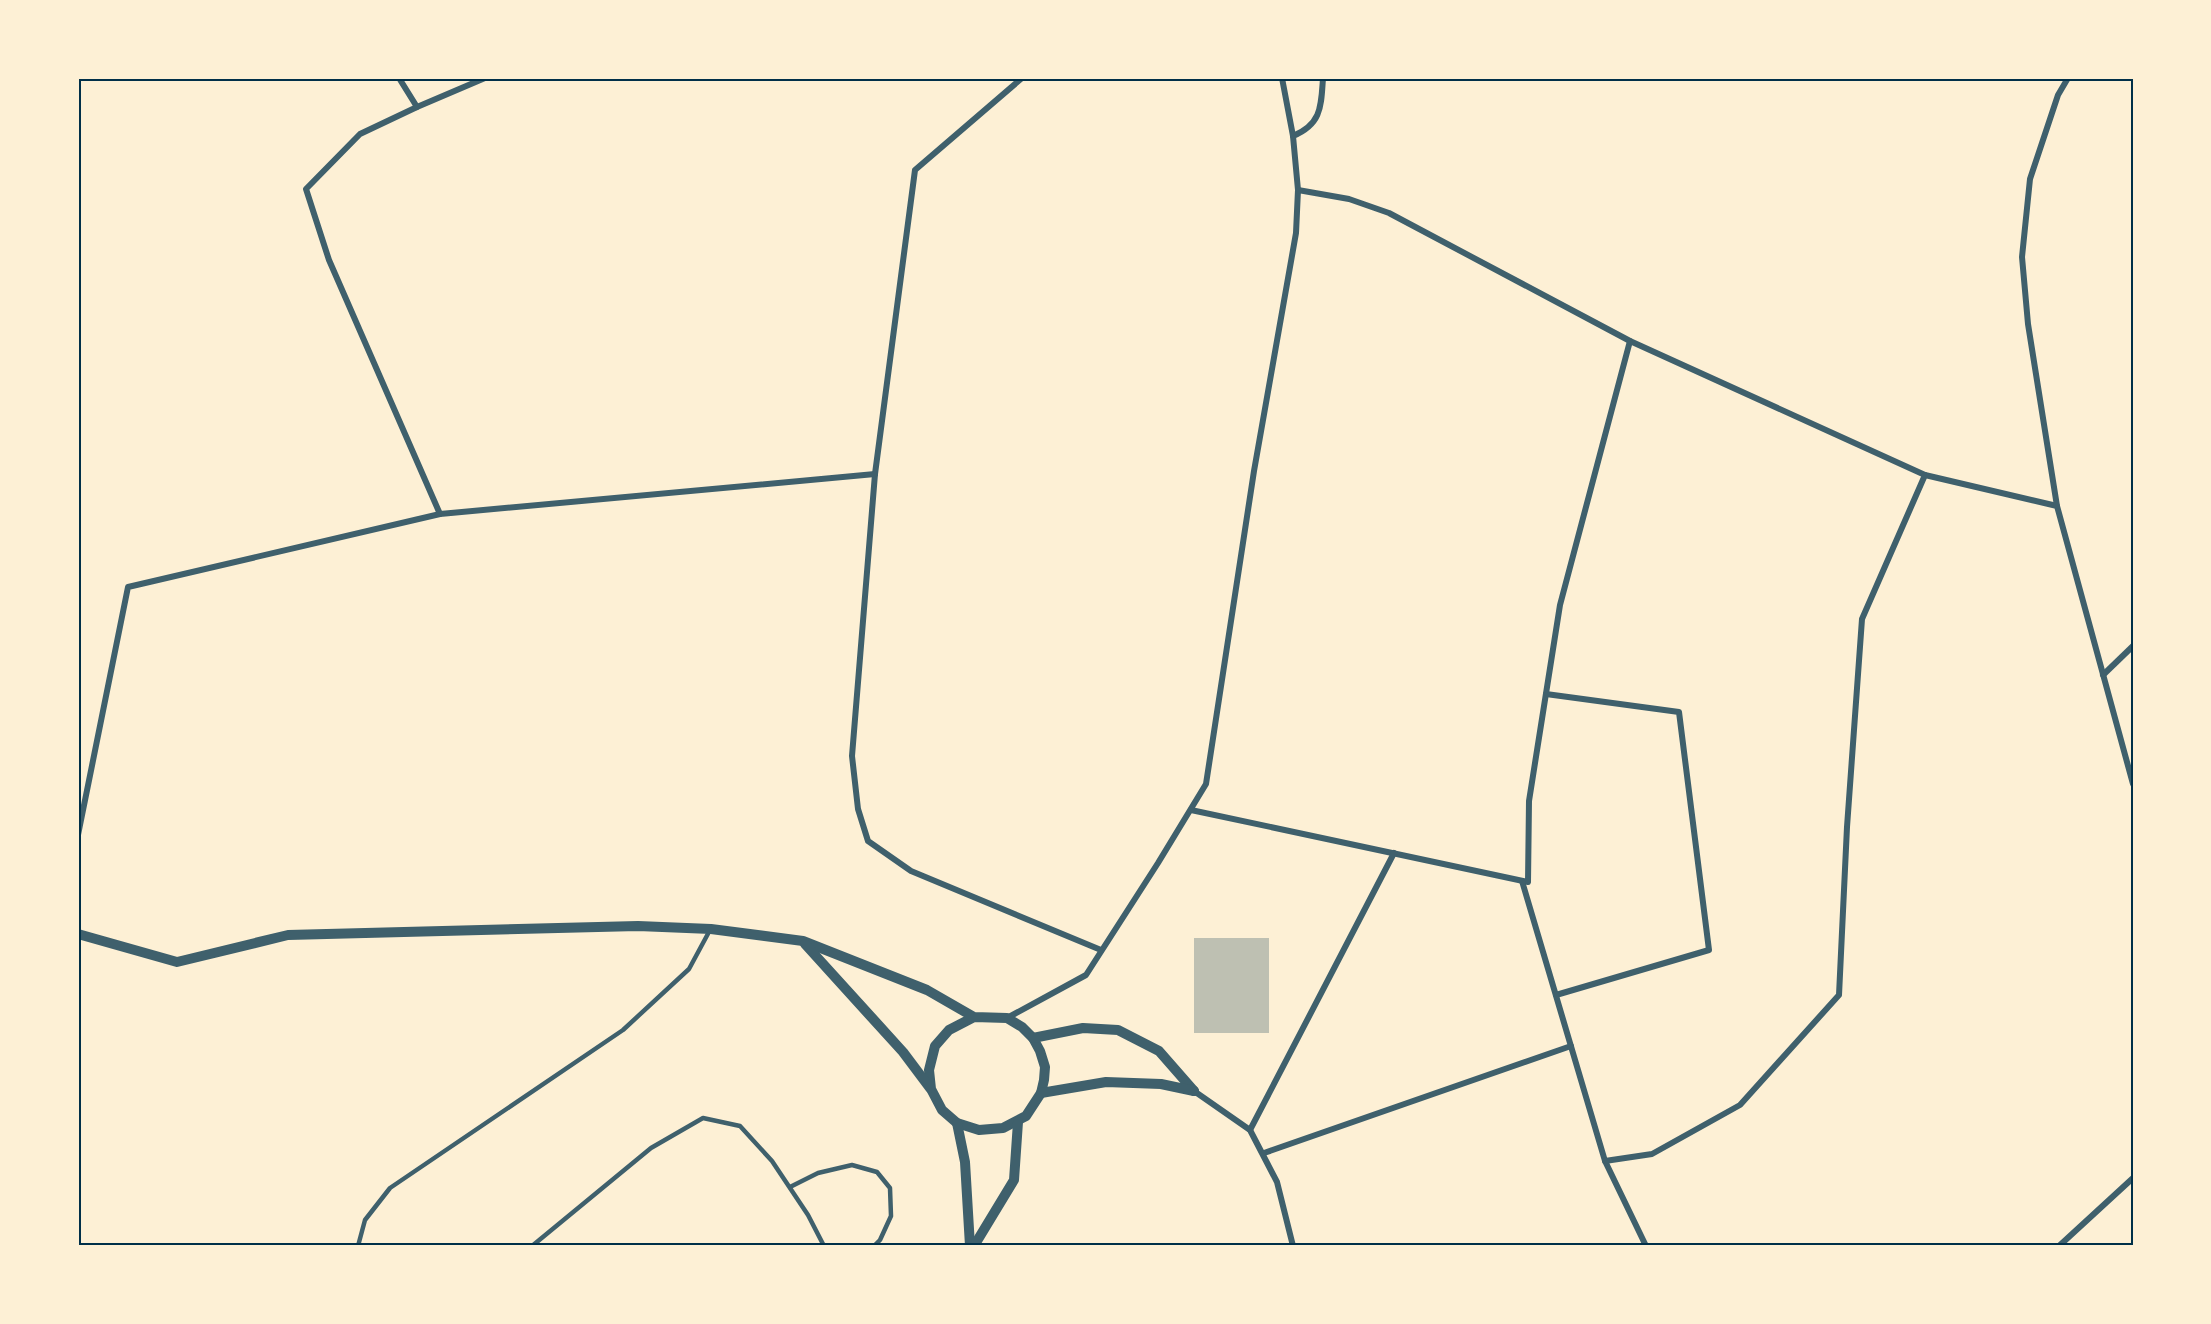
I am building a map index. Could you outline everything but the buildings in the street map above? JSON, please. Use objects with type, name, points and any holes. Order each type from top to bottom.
[{"type":"street","points":[[399,78],[417,107]]},
{"type":"street","points":[[440,514],[329,260],[306,189],[360,134],[485,78]]},
{"type":"street","points":[[1022,78],[915,170],[875,474],[852,756],[858,810],[868,841],[910,871],[1101,950]]},
{"type":"street","points":[[1007,1018],[1086,975],[1206,784],[1254,471],[1296,233],[1298,190],[1293,136],[1282,78]]},
{"type":"street","points":[[1293,136],[1305,131],[1315,121],[1322,105],[1323,78]]},
{"type":"street","points":[[2068,78],[2058,95],[2030,179],[2022,257],[2028,324],[2057,506],[2133,784]]},
{"type":"street","points":[[1298,190],[1349,199],[1389,213],[1630,341],[1925,475],[2057,506]]},
{"type":"street","points":[[1191,810],[1528,882],[1529,801],[1560,605],[1630,341]]},
{"type":"street","points":[[78,835],[128,587],[440,514],[875,474]]},
{"type":"street","points":[[1605,1161],[1652,1154],[1740,1105],[1839,995],[1847,827],[1862,619],[1925,475]]},
{"type":"street","points":[[2103,675],[2133,646]]},
{"type":"street","points":[[1546,694],[1679,712],[1709,950],[1556,995]]},
{"type":"street","points":[[1250,1130],[1394,853]]},
{"type":"street","points":[[1522,881],[1605,1161],[1646,1246]]},
{"type":"street","points":[[78,934],[177,962],[288,935],[638,926],[711,929],[803,941],[927,990],[974,1017],[1007,1018],[1022,1027],[1034,1038],[1041,1051],[1045,1067],[1041,1093],[1026,1116],[1002,1128],[979,1130],[957,1123],[942,1110],[931,1089],[903,1052],[803,941]]},
{"type":"street","points":[[931,1089],[929,1070],[935,1046],[949,1030],[974,1017]]},
{"type":"street","points":[[1034,1038],[1083,1028],[1118,1030],[1159,1051],[1194,1091],[1250,1130],[1264,1153],[1277,1182],[1293,1246]]},
{"type":"street","points":[[1264,1153],[1571,1046]]},
{"type":"street","points":[[1041,1093],[1106,1082],[1161,1084],[1194,1091]]},
{"type":"street","points":[[972,1246],[1014,1180],[1018,1122]]},
{"type":"street","points":[[957,1123],[965,1162],[972,1246]]},
{"type":"street","points":[[2059,1246],[2133,1178]]},
{"type":"lane","points":[[358,1246],[365,1220],[390,1188],[623,1030],[689,969],[711,929]]},
{"type":"lane","points":[[532,1246],[651,1148],[703,1118],[740,1126],[772,1161],[808,1215],[824,1246]]},
{"type":"lane","points":[[790,1187],[818,1173],[852,1165],[877,1172],[890,1188],[891,1216],[880,1240],[874,1246]]}]
